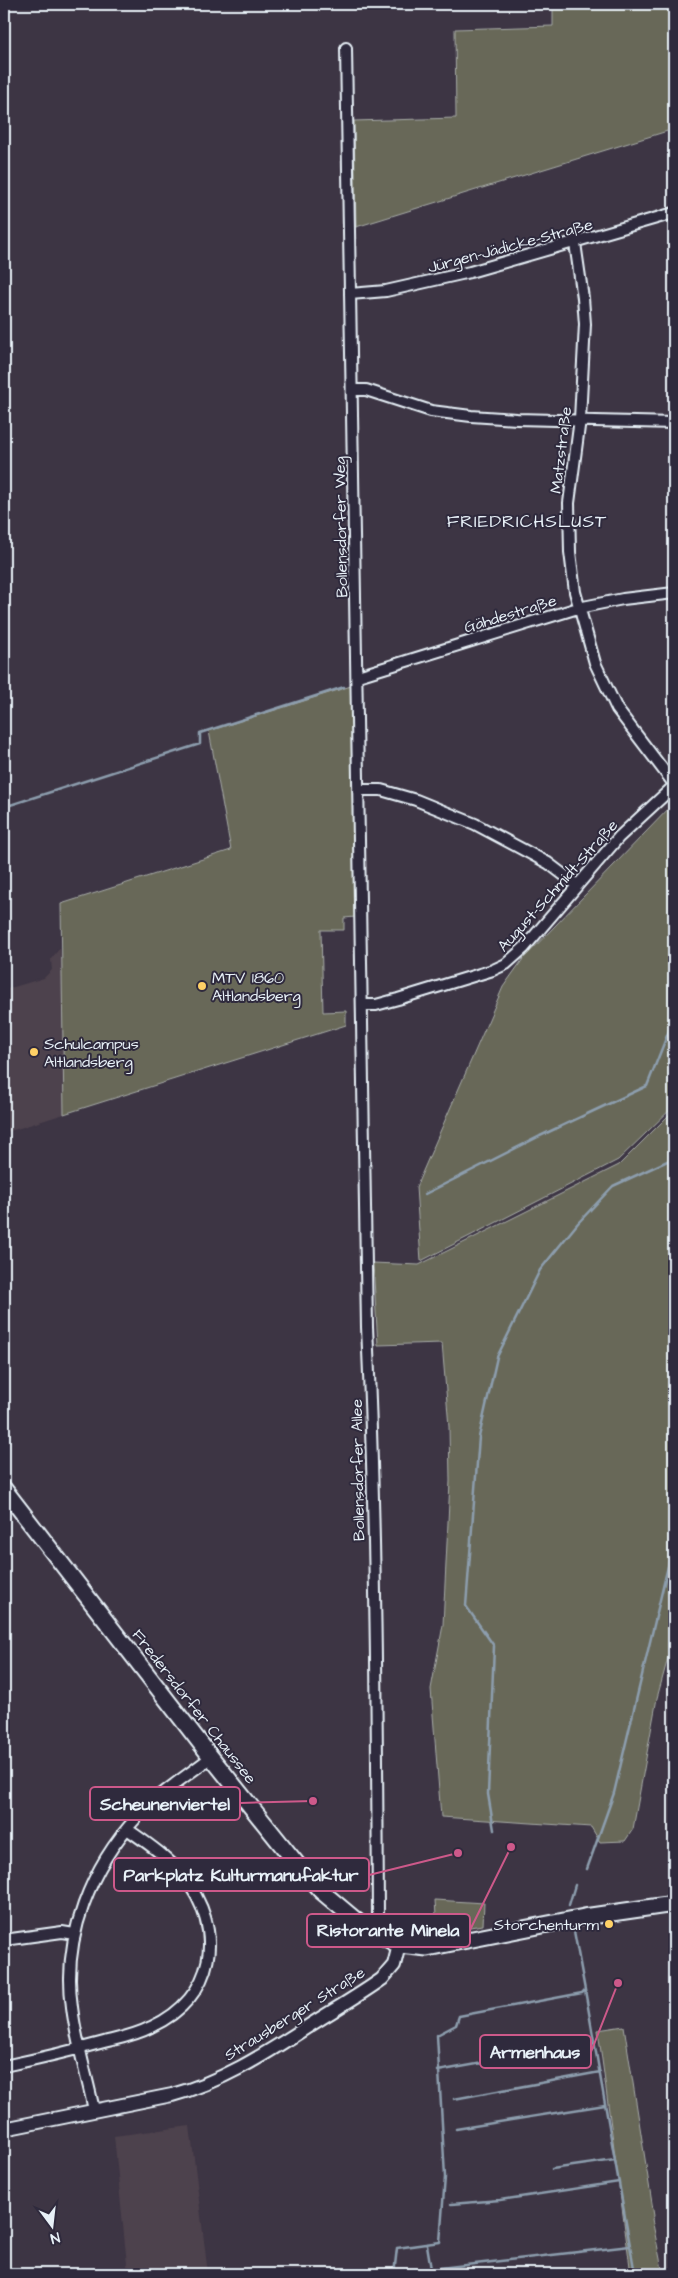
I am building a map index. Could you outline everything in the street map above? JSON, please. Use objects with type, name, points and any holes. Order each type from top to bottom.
[{"type":"main road","name":"Fredersdorfer Chaussee","points":[[4,1489],[211,1757],[321,1891],[343,1911],[373,1933],[399,1945]]},
{"type":"main road","points":[[399,1945],[413,1947],[440,1946],[594,1916],[674,1904]]},
{"type":"street","name":"Bollensdorfer Weg","points":[[346,48],[363,1006]]},
{"type":"street","name":"Jürgen-Jädicke-Straße","points":[[350,294],[386,291],[415,285],[575,243],[674,213]]},
{"type":"street","name":"Matzstraße","points":[[575,243],[585,324],[580,419],[570,481],[568,528],[571,570],[578,608],[595,663],[617,709],[674,785]]},
{"type":"street","points":[[352,390],[366,390],[431,410],[463,415],[517,419],[674,422]]},
{"type":"street","name":"Gähdestraße","points":[[358,676],[578,608],[623,599],[674,593]]},
{"type":"street","name":"August-Schmidt-Straße","points":[[363,1006],[398,999],[506,964],[524,948],[626,831],[674,785]]},
{"type":"street","points":[[358,790],[381,790],[416,800],[475,824],[548,863],[577,885]]},
{"type":"street","name":"Bollensdorfer Allee","points":[[363,1006],[367,1327],[372,1448],[377,1724],[378,1918],[373,1933]]},
{"type":"street","points":[[94,2110],[72,2007],[70,1984],[74,1934],[90,1887],[109,1854],[127,1829],[150,1804],[211,1757]]},
{"type":"street","points":[[4,2066],[80,2049],[138,2032],[162,2021],[193,1996],[203,1979],[208,1963],[209,1937],[206,1919],[193,1891],[184,1877],[166,1858],[127,1829]]},
{"type":"street","points":[[4,1940],[62,1932],[74,1934]]},
{"type":"street","name":"Strausberger Straße","points":[[4,2129],[190,2090],[226,2076],[257,2059],[382,1979],[394,1965],[399,1945]]},
{"type":"shaded area","name":"Schulcampus Altlandsberg","points":[[60,948],[64,983],[64,1114],[4,1133],[4,990],[44,978],[52,970],[51,959]]},
{"type":"shaded area","points":[[190,2126],[208,2274],[128,2274],[114,2136]]},
{"type":"green space","points":[[553,4],[674,4],[674,129],[356,227],[354,121],[456,118],[455,29],[553,26]]},
{"type":"green space","points":[[351,686],[355,917],[344,918],[344,930],[321,930],[323,1012],[346,1011],[346,1025],[64,1114],[61,904],[231,850],[209,731]]},
{"type":"green space","points":[[674,803],[674,1106],[618,1160],[421,1261],[416,1187],[503,987],[523,959]]},
{"type":"green space","points":[[674,1110],[674,1636],[657,1698],[633,1829],[625,1841],[600,1842],[591,1827],[441,1817],[431,1689],[443,1625],[450,1481],[449,1427],[442,1343],[378,1345],[373,1263],[419,1265],[619,1165]]},
{"type":"green space","points":[[435,1900],[484,1903],[483,1925],[437,1932]]},
{"type":"green space","points":[[624,2026],[654,2216],[652,2219],[663,2274],[631,2274],[598,2030]]},
{"type":"waterway","points":[[4,807],[200,744],[200,733],[344,687]]},
{"type":"waterway","points":[[425,1194],[540,1136],[647,1086],[674,1018]]},
{"type":"waterway","points":[[494,1830],[488,1794],[494,1646],[466,1606],[479,1437],[497,1357],[540,1270],[578,1223],[613,1186],[674,1158]]},
{"type":"waterway","points":[[587,1869],[614,1793],[674,1541]]},
{"type":"waterway","points":[[569,1905],[575,1885]]},
{"type":"waterway","points":[[394,2274],[397,2248],[440,2242],[445,2177],[437,2035],[456,2025],[459,2016],[582,1993],[585,1990],[574,1931]]},
{"type":"waterway","points":[[585,1990],[635,2274]]},
{"type":"waterway","points":[[438,2071],[594,2043]]},
{"type":"waterway","points":[[454,2099],[600,2072]]},
{"type":"waterway","points":[[456,2129],[605,2105]]},
{"type":"waterway","points":[[552,2169],[615,2160]]},
{"type":"waterway","points":[[451,2204],[500,2200],[619,2182]]},
{"type":"waterway","points":[[427,2245],[431,2269],[630,2246]]},
{"type":"place","name":"MTV 1860 Altlandsberg","points":[[202,986]]},
{"type":"place","name":"Schulcampus Altlandsberg","points":[[34,1052]]},
{"type":"place","name":"Scheunenviertel","points":[[313,1801]]},
{"type":"place","name":"Ristorante Minela","points":[[511,1847]]},
{"type":"place","name":"Parkplatz Kulturmanufaktur","points":[[458,1853]]},
{"type":"place","name":"Storchenturm","points":[[609,1924]]},
{"type":"place","name":"Armenhaus","points":[[618,1983]]},
{"type":"district","name":"FRIEDRICHSLUST","points":[[527,521]]}]
